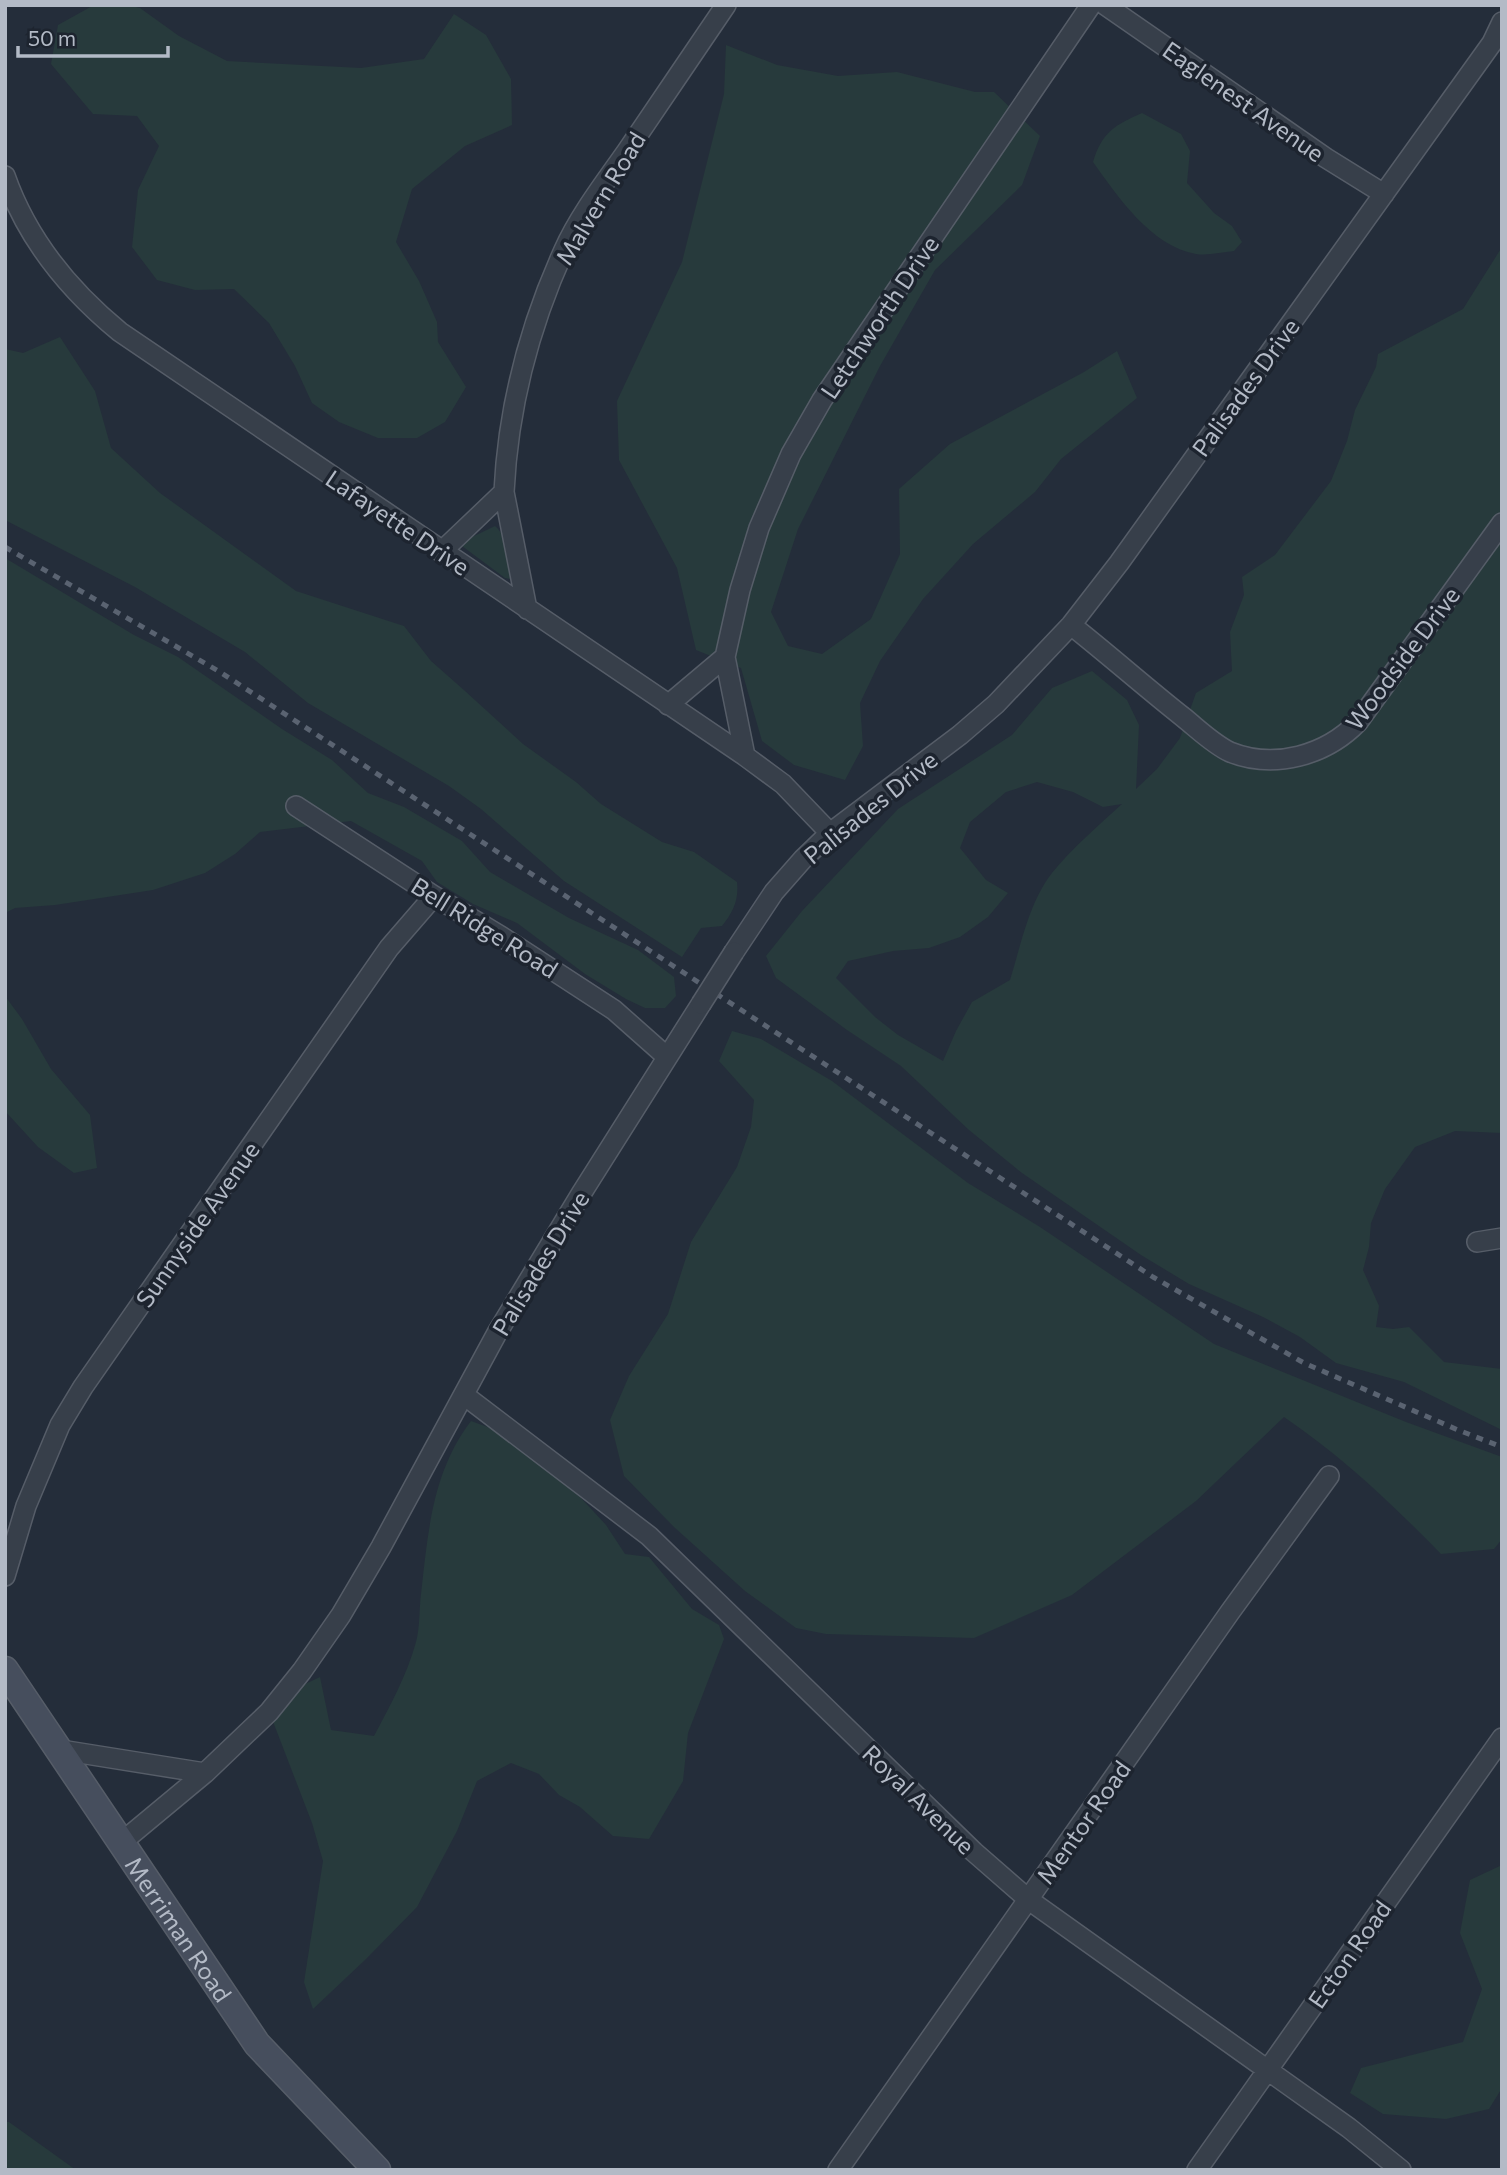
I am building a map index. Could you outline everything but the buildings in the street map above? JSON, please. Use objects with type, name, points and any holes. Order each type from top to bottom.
[{"type":"main road","name":"Merriman Road","points":[[5,1670],[257,2044],[377,2170]]},
{"type":"street","name":"Malvern Road","points":[[527,609],[504,492],[505,464],[521,369],[541,307],[565,248],[606,181],[726,5]]},
{"type":"street","name":"Letchworth Drive","points":[[745,756],[725,657],[740,590],[760,528],[791,454],[839,374],[1091,5]]},
{"type":"street","name":"Eaglenest Avenue","points":[[1105,5],[1326,158],[1384,194]]},
{"type":"street","name":"Palisades Drive","points":[[122,1842],[205,1773],[269,1712],[341,1615],[498,1333],[581,1194],[774,892],[830,833],[960,735],[1025,676],[1070,625],[1119,563],[1384,194],[1497,47],[1502,22]]},
{"type":"street","name":"Lafayette Drive","points":[[5,176],[27,224],[45,252],[74,290],[96,313],[120,332],[745,756],[783,784],[830,833]]},
{"type":"street","points":[[441,551],[504,492]]},
{"type":"street","name":"Woodside Drive","points":[[1070,625],[1217,745],[1248,757],[1284,759],[1300,756],[1334,743],[1358,722],[1502,523]]},
{"type":"street","points":[[668,705],[725,657]]},
{"type":"street","name":"Bell Ridge Road","points":[[296,806],[603,1003],[667,1057]]},
{"type":"street","name":"Sunnyside Avenue","points":[[5,1576],[26,1506],[60,1425],[83,1387],[389,948],[434,896]]},
{"type":"street","points":[[1477,1242],[1502,1238]]},
{"type":"street","name":"Royal Avenue","points":[[464,1395],[649,1536],[955,1834],[1029,1900],[1349,2128],[1401,2170]]},
{"type":"street","name":"Mentor Road","points":[[838,2170],[1230,1612],[1329,1476]]},
{"type":"street","name":"Ecton Road","points":[[1197,2170],[1502,1738]]},
{"type":"street","points":[[61,1750],[205,1773]]},
{"type":"shaded area","points":[[94,5],[128,5],[140,8],[179,36],[227,61],[361,68],[424,59],[454,14],[486,35],[511,79],[512,125],[465,146],[412,189],[396,242],[419,281],[437,322],[438,342],[466,387],[445,422],[417,438],[378,438],[339,422],[312,403],[295,366],[269,323],[234,289],[195,290],[157,280],[132,247],[138,190],[159,146],[137,116],[93,114],[51,64],[58,25]]},
{"type":"shaded area","points":[[726,45],[777,65],[838,76],[897,72],[975,92],[994,92],[1040,136],[1022,185],[935,270],[880,366],[798,529],[771,612],[788,646],[822,654],[871,619],[900,554],[899,489],[950,444],[1084,372],[1117,351],[1137,398],[1061,459],[1035,492],[973,544],[923,599],[880,661],[860,703],[863,746],[845,780],[794,765],[762,741],[741,668],[696,650],[677,568],[619,460],[617,401],[682,262],[724,94]]},
{"type":"shaded area","points":[[1142,113],[1181,134],[1190,151],[1187,183],[1214,213],[1232,226],[1242,242],[1234,251],[1196,254],[1164,241],[1137,218],[1093,162],[1105,136]]},
{"type":"shaded area","points":[[1502,247],[1502,1133],[1455,1131],[1415,1147],[1385,1189],[1371,1223],[1363,1270],[1379,1306],[1376,1327],[1409,1327],[1444,1362],[1502,1369],[1502,1430],[1404,1382],[1336,1363],[1300,1337],[1263,1317],[1189,1284],[1141,1255],[1022,1173],[969,1130],[901,1066],[776,978],[766,956],[802,911],[898,809],[1012,735],[1052,688],[1092,671],[1127,700],[1139,725],[1136,789],[1157,769],[1180,738],[1196,693],[1232,671],[1230,632],[1244,595],[1242,577],[1275,555],[1331,481],[1347,441],[1355,410],[1376,367],[1378,354],[1463,309]],"holes":[[[1037,782],[1073,792],[1103,807],[1122,804],[1077,846],[1044,884],[1022,938],[1010,980],[972,1002],[943,1061],[898,1035],[875,1017],[836,978],[848,961],[893,951],[929,948],[960,937],[988,917],[1008,893],[986,880],[960,848],[970,822],[1006,792]]]},
{"type":"shaded area","points":[[60,337],[95,391],[111,448],[160,493],[296,591],[404,626],[431,661],[523,744],[576,782],[601,804],[662,842],[694,852],[737,882],[734,906],[722,926],[701,928],[682,957],[564,881],[481,809],[449,786],[308,703],[245,652],[135,587],[5,520],[5,349],[23,353]]},
{"type":"shaded area","points":[[495,526],[503,536],[508,551],[510,579],[462,546],[466,540]]},
{"type":"shaded area","points":[[5,558],[134,635],[178,657],[332,760],[368,793],[404,807],[462,841],[490,872],[569,918],[638,950],[674,977],[676,996],[665,1008],[645,1008],[626,999],[585,974],[517,923],[473,904],[437,882],[422,861],[351,821],[260,832],[235,854],[205,873],[153,890],[55,905],[15,908],[5,913]]},
{"type":"shaded area","points":[[5,996],[22,1019],[51,1069],[90,1115],[97,1168],[74,1173],[38,1147],[5,1111]]},
{"type":"shaded area","points":[[732,1031],[761,1039],[832,1081],[968,1183],[1040,1227],[1214,1344],[1406,1422],[1502,1457],[1502,1539],[1494,1549],[1441,1554],[1366,1481],[1284,1417],[1196,1501],[1072,1595],[974,1638],[826,1634],[796,1628],[745,1591],[674,1527],[624,1476],[610,1420],[629,1376],[668,1314],[691,1242],[737,1167],[751,1127],[754,1100],[719,1061]]},
{"type":"shaded area","points":[[471,1421],[504,1433],[581,1498],[606,1525],[625,1554],[649,1557],[692,1609],[719,1625],[724,1639],[688,1733],[683,1781],[649,1839],[613,1836],[580,1807],[559,1795],[539,1774],[511,1763],[477,1781],[457,1831],[417,1907],[313,2009],[304,1982],[323,1861],[312,1823],[272,1719],[284,1694],[320,1677],[331,1730],[374,1736],[398,1690],[416,1642],[426,1548],[434,1504],[448,1461]]},
{"type":"shaded area","points":[[1502,1865],[1502,2088],[1489,2109],[1446,2119],[1383,2114],[1350,2093],[1361,2068],[1463,2042],[1482,1989],[1460,1933],[1470,1880]]},
{"type":"shaded area","points":[[5,2122],[9,2122],[76,2170],[5,2170]]},
{"type":"railway","points":[[5,547],[220,672],[1153,1277],[1304,1363],[1502,1447]]}]
